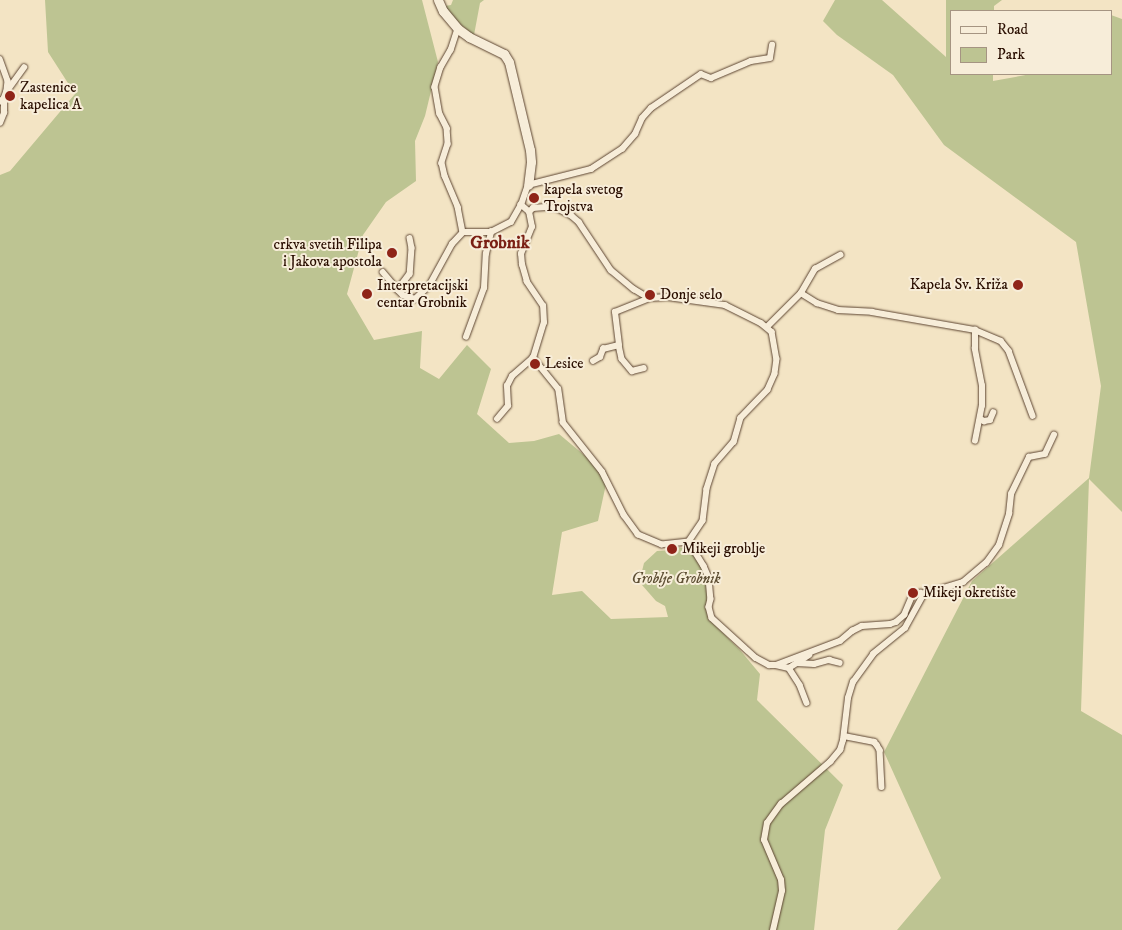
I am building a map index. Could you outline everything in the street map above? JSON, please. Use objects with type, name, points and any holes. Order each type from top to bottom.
[{"type":"main road","points":[[438,0],[443,11],[458,29],[469,37],[504,54],[509,62],[532,162],[528,186]]},
{"type":"street","points":[[458,29],[451,50],[441,67],[434,87],[440,114],[447,128],[448,144],[442,163],[445,176],[458,207],[464,232]]},
{"type":"street","points":[[383,272],[403,295],[412,299],[419,296],[429,286],[452,244],[464,232],[492,232],[511,222],[521,206],[528,186],[591,169],[622,149],[635,134],[642,118],[650,108],[701,74],[711,78],[751,61],[770,58],[772,45]]},
{"type":"street","points":[[0,59],[8,80],[7,91]]},
{"type":"street","points":[[0,122],[4,113],[2,100],[24,68]]},
{"type":"street","points":[[497,419],[508,406],[507,386],[512,376],[533,358],[544,323],[543,306],[527,282],[522,265],[521,254],[532,227],[529,212],[521,206]]},
{"type":"street","points":[[529,212],[533,208],[545,207],[557,208],[571,215],[579,222],[612,270],[634,289],[649,298]]},
{"type":"street","points":[[466,337],[484,288],[486,254],[492,232]]},
{"type":"street","points":[[398,290],[410,274],[412,248],[410,238]]},
{"type":"street","points":[[768,326],[801,293],[815,269],[840,255]]},
{"type":"street","points":[[801,293],[817,303],[838,310],[872,312],[975,330],[1001,342],[1009,351],[1033,416]]},
{"type":"street","points":[[644,368],[632,370],[622,359],[616,312],[649,298],[668,297],[725,305],[768,326],[775,340],[777,359],[775,374],[768,390],[741,418],[734,442],[715,464],[706,489],[703,522],[690,542]]},
{"type":"street","points":[[975,330],[975,349],[982,386],[981,418],[975,441]]},
{"type":"street","points":[[593,361],[600,357],[603,349],[619,345]]},
{"type":"street","points":[[533,358],[558,389],[563,423],[602,472],[624,516],[638,534],[662,545],[690,542]]},
{"type":"street","points":[[981,418],[984,421],[990,420],[993,413]]},
{"type":"street","points":[[776,665],[840,641],[852,631],[862,626],[896,622],[904,615],[912,596],[963,582],[986,563],[999,545],[1012,494],[1029,457],[1046,454],[1054,435]]},
{"type":"street","points":[[690,542],[709,578],[711,599],[709,607],[712,618],[756,658],[769,665],[789,668],[800,685],[807,703]]},
{"type":"street","points":[[774,930],[782,891],[781,880],[764,840],[768,822],[782,804],[830,762],[840,750],[844,736],[848,698],[853,682],[873,654],[905,628],[924,594]]},
{"type":"street","points":[[789,668],[813,650]]},
{"type":"street","points":[[797,663],[814,664],[829,660],[840,663]]},
{"type":"street","points":[[844,736],[874,742],[877,745],[880,750],[882,787]]},
{"type":"green space","name":"Groblje Grobnik","points":[[45,0],[422,0],[438,62],[425,116],[415,141],[416,181],[386,202],[363,235],[347,294],[374,340],[422,331],[420,368],[439,379],[467,345],[491,369],[477,414],[509,443],[534,441],[559,434],[608,475],[598,521],[562,532],[552,595],[582,591],[611,619],[668,617],[665,606],[656,601],[642,585],[641,575],[644,563],[657,551],[672,550],[676,547],[691,549],[703,566],[709,588],[706,607],[708,618],[740,650],[760,674],[757,700],[843,785],[825,830],[814,930],[0,930],[0,175],[10,171],[75,94],[48,52]]},
{"type":"green space","points":[[453,0],[484,0],[480,3],[474,35],[448,15],[445,6],[451,5]]},
{"type":"green space","points":[[835,0],[882,0],[946,57],[946,0],[1002,0],[994,6],[994,10],[950,10],[950,75],[993,75],[993,81],[1026,75],[1112,75],[1112,15],[1122,19],[1122,512],[1089,479],[1081,711],[1122,735],[1122,930],[897,930],[941,878],[884,752],[972,581],[1089,478],[1101,386],[1076,242],[944,145],[893,75],[837,35],[823,21]]},
{"type":"place","name":"Zastenice kapelica A","points":[[10,96]]},
{"type":"place","name":"kapela svetog Trojstva","points":[[534,198]]},
{"type":"place","name":"crkva svetih Filipa i Jakova apostola","points":[[392,253]]},
{"type":"place","name":"Kapela Sv. Križa","points":[[1018,285]]},
{"type":"place","name":"Interpretacijski centar Grobnik","points":[[367,294]]},
{"type":"place","name":"Donje selo","points":[[650,295]]},
{"type":"place","name":"Lesice","points":[[535,364]]},
{"type":"place","name":"Mikeji groblje","points":[[672,549]]},
{"type":"place","name":"Mikeji okretište","points":[[913,593]]},
{"type":"district","name":"Grobnik","points":[[500,243]]}]
